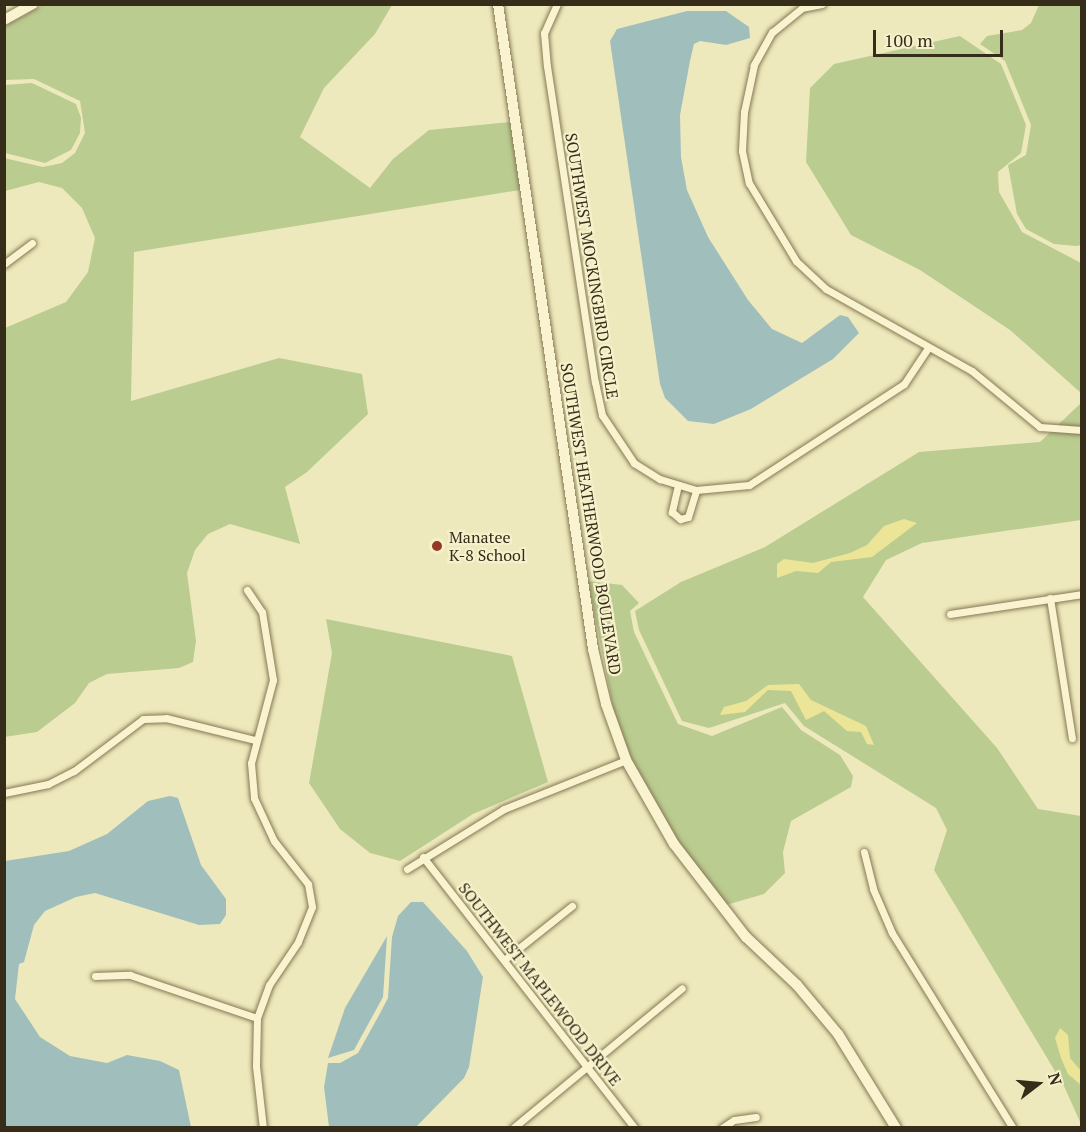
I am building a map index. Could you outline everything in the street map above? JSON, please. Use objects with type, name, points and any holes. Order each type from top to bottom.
[{"type":"street","points":[[4,20],[33,4]]},
{"type":"street","name":"SOUTHWEST HEATHERWOOD BOULEVARD","points":[[498,4],[592,649],[626,760],[695,873],[746,937],[797,985],[838,1034],[896,1128]]},
{"type":"street","name":"SOUTHWEST MOCKINGBIRD CIRCLE","points":[[556,4],[544,33],[547,66],[602,415],[634,463],[678,485],[696,490],[750,485],[904,384],[928,348]]},
{"type":"street","points":[[822,4],[801,6],[772,32],[754,65],[744,112],[742,151],[749,183],[796,261],[826,289],[972,371],[1040,427],[1082,430]]},
{"type":"street","points":[[4,264],[32,243]]},
{"type":"street","points":[[678,485],[672,512],[680,519],[688,517],[696,490]]},
{"type":"street","points":[[247,590],[262,612],[272,659],[269,702],[255,740],[254,798],[274,841],[308,884],[312,907],[298,942],[269,986],[257,1018],[256,1066],[263,1128]]},
{"type":"street","points":[[950,614],[1082,594]]},
{"type":"street","points":[[1050,598],[1072,738]]},
{"type":"street","points":[[4,793],[48,784],[74,771],[143,719],[166,718],[255,740]]},
{"type":"street","points":[[407,869],[504,809],[626,760]]},
{"type":"street","points":[[864,852],[873,890],[892,933],[1013,1128]]},
{"type":"street","name":"SOUTHWEST MAPLEWOOD DRIVE","points":[[423,857],[589,1066],[635,1128]]},
{"type":"street","points":[[504,960],[572,906]]},
{"type":"street","points":[[95,976],[130,975],[257,1018]]},
{"type":"street","points":[[513,1128],[682,988]]},
{"type":"street","points":[[722,1128],[734,1120],[756,1117]]},
{"type":"green space","points":[[43,5],[392,5],[375,34],[324,88],[300,137],[370,188],[393,159],[429,130],[510,122],[520,190],[134,252],[131,401],[279,358],[362,374],[368,414],[307,472],[285,487],[300,544],[230,524],[208,534],[195,550],[187,573],[196,641],[193,662],[179,668],[107,674],[89,683],[75,703],[37,732],[4,737],[5,328],[66,302],[88,272],[95,238],[82,208],[62,188],[39,182],[5,191],[4,158],[43,167],[62,163],[75,153],[85,133],[80,101],[34,79],[5,80],[5,26]]},
{"type":"green space","points":[[1039,5],[1081,5],[1082,245],[1076,246],[1054,244],[1026,229],[1017,214],[1008,165],[1026,155],[1031,125],[1005,61],[980,44],[987,36],[1022,30],[1031,23]]},
{"type":"green space","points":[[960,36],[1001,64],[1026,125],[1021,153],[998,172],[999,192],[1022,232],[1081,263],[1081,393],[1010,330],[920,270],[851,235],[806,162],[810,88],[834,64]]},
{"type":"green space","points":[[32,83],[76,104],[81,118],[80,133],[71,150],[45,163],[5,153],[5,85]]},
{"type":"green space","points":[[1081,403],[1081,520],[922,543],[886,560],[863,597],[997,748],[1038,809],[1081,816],[1081,1124],[1064,1086],[934,870],[947,830],[936,808],[804,726],[785,703],[709,728],[682,721],[639,630],[635,611],[681,582],[765,547],[919,452],[1040,442]]},
{"type":"green space","points":[[588,581],[622,585],[639,603],[630,611],[634,632],[678,724],[712,736],[782,707],[801,730],[840,755],[853,776],[851,787],[791,821],[783,852],[785,873],[764,894],[726,905],[678,842],[631,758],[614,712]]},
{"type":"green space","points":[[326,619],[512,656],[548,782],[473,814],[400,861],[370,853],[340,829],[309,783],[332,653]]},
{"type":"sand","points":[[904,519],[917,523],[872,557],[831,562],[818,573],[796,571],[777,578],[777,564],[784,559],[813,563],[850,553],[867,545],[884,526]]},
{"type":"sand","points":[[799,684],[811,700],[866,726],[874,745],[867,744],[861,732],[847,731],[824,711],[806,720],[791,691],[768,690],[745,712],[720,715],[724,707],[746,701],[768,685]]},
{"type":"sand","points":[[1060,1028],[1068,1035],[1070,1058],[1081,1071],[1081,1085],[1068,1074],[1061,1058],[1055,1038]]},
{"type":"water","points":[[687,11],[726,11],[749,27],[750,38],[726,45],[700,41],[694,44],[690,61],[680,115],[681,157],[687,190],[708,237],[748,300],[772,329],[802,343],[840,315],[848,317],[859,333],[833,359],[751,409],[714,424],[688,421],[665,398],[660,384],[610,41],[617,29]]},
{"type":"water","points":[[170,796],[178,798],[201,865],[226,899],[226,915],[220,924],[199,925],[95,893],[76,897],[45,911],[34,925],[24,962],[19,964],[15,999],[40,1037],[70,1056],[107,1063],[127,1055],[160,1061],[179,1070],[191,1127],[5,1127],[5,861],[69,851],[107,834],[148,801]]},
{"type":"water","points":[[411,902],[423,902],[467,951],[483,977],[469,1067],[464,1078],[416,1127],[329,1127],[324,1087],[328,1063],[340,1063],[358,1053],[388,998],[392,937],[398,916]]},
{"type":"water","points":[[387,936],[383,997],[354,1050],[328,1058],[345,1008]]},
{"type":"place","name":"Manatee K-8 School","points":[[437,546]]}]
